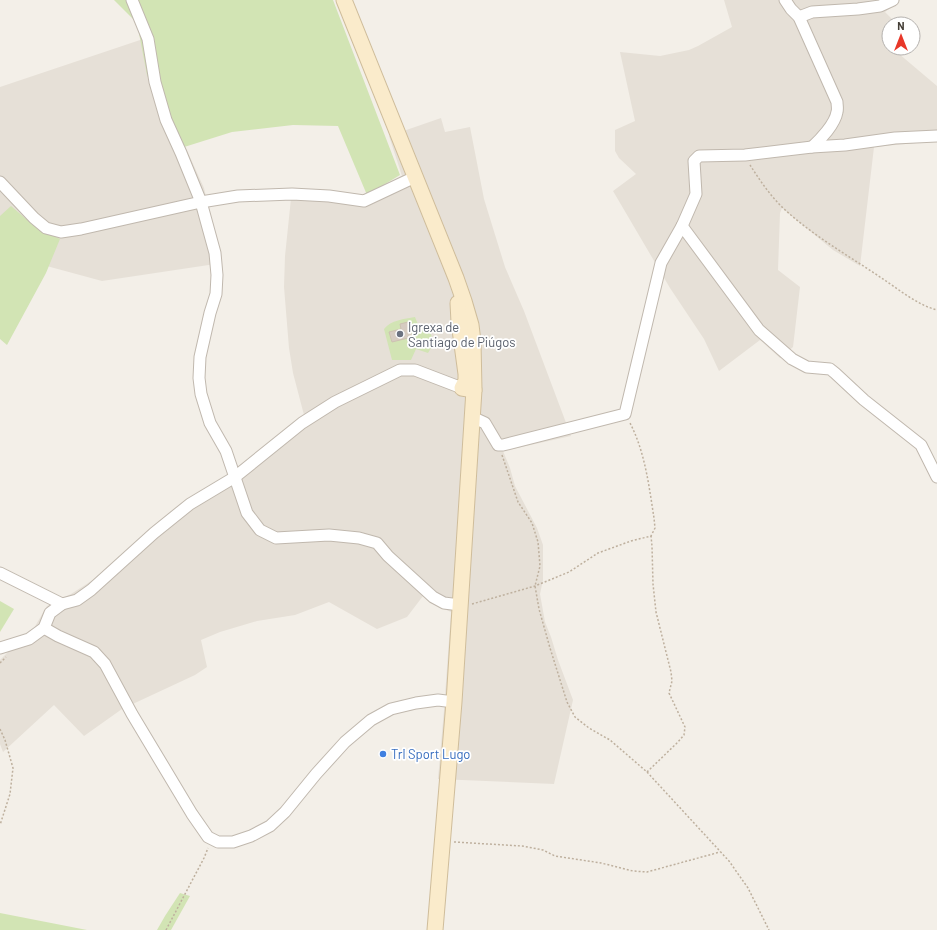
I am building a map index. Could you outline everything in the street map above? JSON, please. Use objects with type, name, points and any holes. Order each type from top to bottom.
[{"type":"main road","points":[[344,0],[456,278],[472,331],[474,350],[468,389],[472,417],[454,702],[435,930]]},
{"type":"street","points":[[132,0],[148,38],[155,82],[166,120],[201,202],[215,253],[217,275],[216,294],[200,357],[199,378],[201,394],[210,423],[226,451],[247,513],[260,530],[276,538],[329,535],[359,538],[377,543],[388,556],[432,598],[444,604],[460,605]]},
{"type":"street","points":[[785,0],[799,17],[837,102],[837,113],[830,126],[812,147]]},
{"type":"street","points":[[799,17],[812,12],[880,6],[893,0]]},
{"type":"street","points":[[472,417],[485,423],[498,444],[503,444],[517,442],[626,414],[661,263],[682,226],[696,194],[694,161],[699,156],[746,155],[812,147],[845,145],[895,138],[937,136]]},
{"type":"street","points":[[0,182],[34,218],[46,228],[61,232],[81,230],[201,202],[238,196],[292,194],[329,196],[364,201],[415,177]]},
{"type":"street","points":[[682,226],[759,330],[792,359],[807,367],[830,369],[835,373],[864,400],[921,445],[937,477]]},
{"type":"street","points":[[0,648],[29,639],[44,628],[50,613],[62,604],[77,600],[91,590],[154,533],[190,504],[235,477],[302,423],[335,402],[400,370],[415,370],[468,389]]},
{"type":"street","points":[[924,451],[937,453]]},
{"type":"street","points":[[0,573],[62,604]]},
{"type":"street","points":[[44,628],[94,652],[105,664],[132,714],[192,814],[208,837],[218,842],[233,842],[251,836],[270,826],[285,812],[345,742],[371,720],[391,709],[416,703],[438,700],[454,702]]},
{"type":"path","points":[[746,155],[748,162],[771,195],[781,206],[799,221],[832,246],[920,304],[937,310]]},
{"type":"path","points":[[626,414],[636,435],[644,461],[654,518],[655,528],[651,536],[653,584],[656,612],[671,672],[672,681],[669,693],[685,727],[684,735],[647,772]]},
{"type":"path","points":[[498,444],[518,502],[532,523],[538,542],[540,566],[536,586],[539,609],[567,702],[575,717],[589,728],[610,740],[647,772],[729,861],[748,888],[769,930]]},
{"type":"path","points":[[460,605],[470,605],[536,586],[569,572],[598,553],[631,541],[651,536]]},
{"type":"path","points":[[0,729],[5,740],[12,768],[10,794],[0,825]]},
{"type":"path","points":[[166,930],[204,858],[212,839]]},
{"type":"path","points":[[442,841],[522,846],[543,850],[555,856],[601,863],[633,871],[647,872],[720,852]]},
{"type":"shaded area","points":[[724,0],[900,0],[885,12],[889,16],[881,16],[881,56],[902,56],[937,86],[937,141],[874,147],[860,266],[833,250],[782,208],[780,213],[778,270],[800,287],[793,347],[780,358],[760,340],[719,371],[704,339],[670,288],[613,191],[636,174],[619,158],[615,151],[615,130],[635,121],[620,52],[660,56],[689,50],[732,27]]},
{"type":"shaded area","points":[[155,35],[184,144],[204,188],[222,263],[102,281],[43,265],[0,242],[0,87]]},
{"type":"shaded area","points":[[441,118],[445,132],[470,127],[484,199],[505,267],[524,311],[571,436],[503,451],[515,486],[537,528],[543,545],[543,580],[540,594],[545,622],[573,700],[554,784],[438,779],[451,612],[430,603],[423,596],[407,617],[377,629],[329,602],[295,615],[257,621],[220,632],[201,640],[207,667],[195,675],[122,709],[84,736],[54,705],[3,752],[0,744],[0,660],[34,628],[47,606],[71,594],[96,578],[230,475],[304,415],[293,373],[289,348],[284,287],[285,256],[292,189],[363,196],[369,194],[402,176],[389,136]]},
{"type":"green space","points":[[114,0],[333,0],[400,175],[367,195],[338,126],[293,125],[232,132],[181,148],[147,75],[137,23]]},
{"type":"green space","points":[[11,206],[42,230],[60,239],[46,273],[7,345],[0,339],[0,216]]},
{"type":"green space","points":[[415,317],[419,327],[428,326],[434,343],[428,353],[416,349],[411,360],[392,360],[384,329],[394,322]]},
{"type":"green space","points":[[0,601],[14,609],[0,632]]},
{"type":"green space","points":[[180,893],[190,896],[171,930],[157,930],[165,916]]},
{"type":"green space","points":[[0,913],[87,930],[0,930]]},
{"type":"building","name":"Igrexa de Santiago de Piúgos","points":[[408,322],[412,337],[392,342],[389,332],[401,329],[400,324]]},
{"type":"place","name":"Igrexa de Santiago de Piúgos","points":[[400,334]]},
{"type":"place","name":"Trl Sport Lugo","points":[[383,754]]}]
